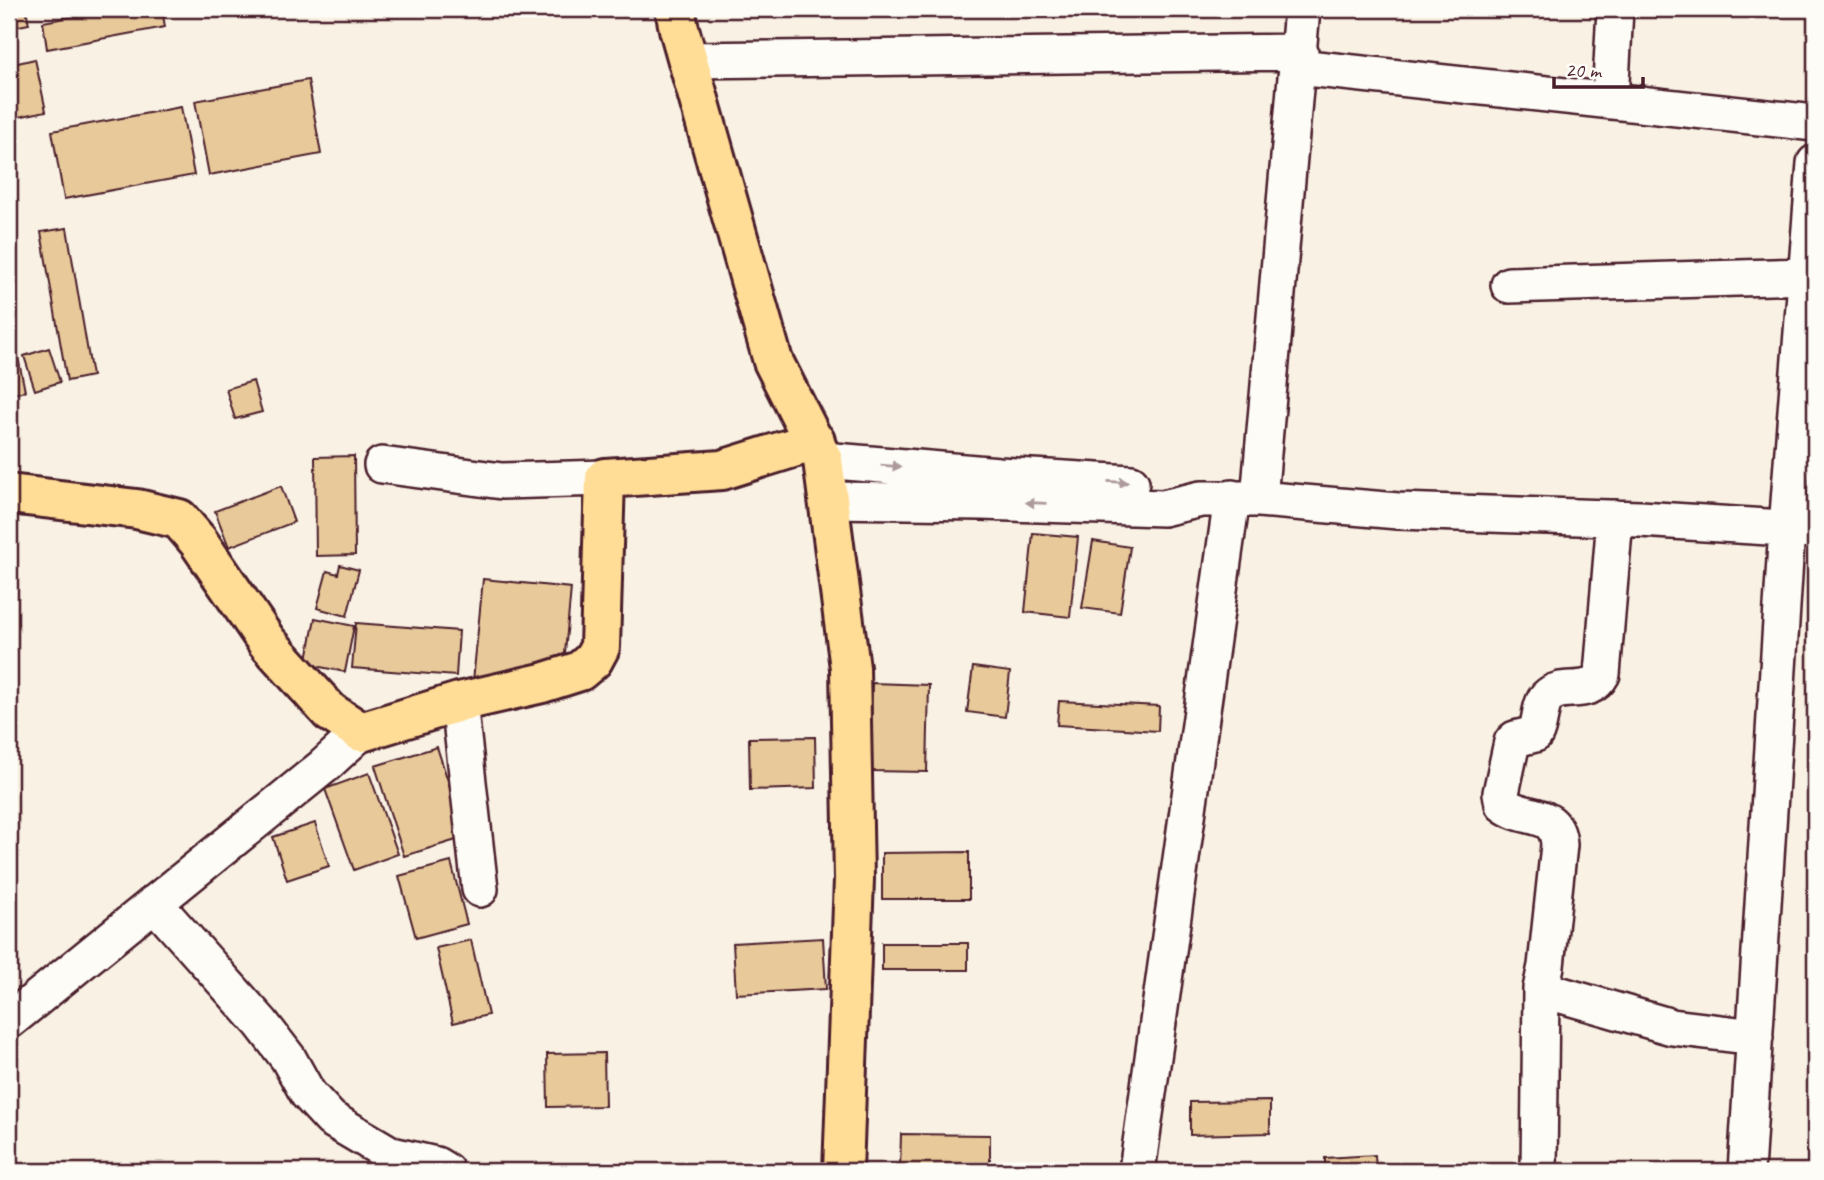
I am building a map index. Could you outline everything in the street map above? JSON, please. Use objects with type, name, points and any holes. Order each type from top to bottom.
[{"type":"main road","points":[[675,9],[774,362],[819,451],[828,500],[850,681],[855,879],[843,1171]]},
{"type":"main road","points":[[9,494],[137,509],[179,519],[198,541],[267,642],[330,712],[361,732],[459,702],[542,683],[580,671],[593,660],[600,647],[606,478],[722,470],[819,451]]},
{"type":"street","points":[[1137,1171],[1231,499],[1299,60],[1302,9]]},
{"type":"street","points":[[1610,101],[1615,9]]},
{"type":"street","points":[[688,60],[1299,60],[1610,101],[1815,123]]},
{"type":"street","points":[[1746,1171],[1755,1037],[1801,529],[1807,276],[1815,163]]},
{"type":"street","points":[[1509,285],[1807,276]]},
{"type":"street","points":[[819,451],[999,475],[1164,485],[1231,499],[1398,511],[1615,518],[1801,529]]},
{"type":"street","points":[[382,465],[502,481],[606,478]]},
{"type":"street","points":[[828,500],[1163,508],[1231,499]]},
{"type":"street","points":[[1539,1171],[1541,989],[1546,966],[1558,833],[1553,824],[1544,819],[1511,811],[1503,804],[1501,793],[1513,742],[1515,739],[1535,734],[1548,695],[1591,686],[1602,674],[1615,518]]},
{"type":"street","points":[[459,702],[480,890]]},
{"type":"street","points":[[9,1021],[324,766],[361,732]]},
{"type":"street","points":[[154,903],[261,1023],[288,1058],[308,1094],[331,1119],[385,1163],[436,1165],[446,1171]]},
{"type":"street","points":[[1541,989],[1672,1027],[1755,1037]]},
{"type":"building","points":[[9,9],[26,9],[29,24],[9,28]]},
{"type":"building","points":[[115,9],[162,9],[165,27],[47,49],[43,22]]},
{"type":"building","points":[[35,59],[46,111],[9,119],[9,65]]},
{"type":"building","points":[[308,80],[321,154],[209,175],[195,101]]},
{"type":"building","points":[[181,107],[194,175],[64,199],[52,131]]},
{"type":"building","points":[[67,228],[92,376],[67,381],[41,232]]},
{"type":"building","points":[[9,313],[25,391],[9,395]]},
{"type":"building","points":[[49,348],[60,382],[35,390],[24,356]]},
{"type":"building","points":[[253,381],[262,412],[235,419],[226,389]]},
{"type":"building","points":[[354,456],[355,555],[316,556],[315,457]]},
{"type":"building","points":[[281,486],[294,522],[229,547],[215,511]]},
{"type":"building","points":[[1033,533],[1078,537],[1070,617],[1025,612]]},
{"type":"building","points":[[1093,541],[1130,547],[1120,613],[1082,608]]},
{"type":"building","points":[[340,565],[359,570],[347,616],[317,608],[327,571],[338,574]]},
{"type":"building","points":[[483,579],[571,588],[563,675],[509,670],[507,685],[473,681]]},
{"type":"building","points":[[315,618],[354,626],[345,672],[306,664]]},
{"type":"building","points":[[356,623],[459,631],[456,676],[352,668]]},
{"type":"building","points":[[973,667],[1010,672],[1005,717],[967,712]]},
{"type":"building","points":[[872,683],[929,685],[927,772],[870,771]]},
{"type":"building","points":[[1059,701],[1159,706],[1158,731],[1057,725]]},
{"type":"building","points":[[815,737],[816,788],[750,790],[749,738]]},
{"type":"building","points":[[437,747],[466,837],[404,856],[375,766]]},
{"type":"building","points":[[369,773],[398,854],[354,870],[325,789]]},
{"type":"building","points":[[315,823],[329,866],[287,880],[273,837]]},
{"type":"building","points":[[969,852],[969,899],[882,899],[882,853]]},
{"type":"building","points":[[451,862],[467,924],[416,938],[399,876]]},
{"type":"building","points":[[823,938],[826,989],[736,994],[733,943]]},
{"type":"building","points":[[471,940],[488,1015],[453,1023],[436,948]]},
{"type":"building","points":[[882,943],[968,943],[968,970],[882,970]]},
{"type":"building","points":[[604,1053],[605,1106],[548,1107],[547,1054]]},
{"type":"building","points":[[1270,1101],[1270,1133],[1190,1135],[1190,1102]]},
{"type":"building","points":[[901,1134],[990,1135],[990,1171],[900,1171]]},
{"type":"building","points":[[1375,1155],[1376,1171],[1325,1171],[1325,1158]]}]
